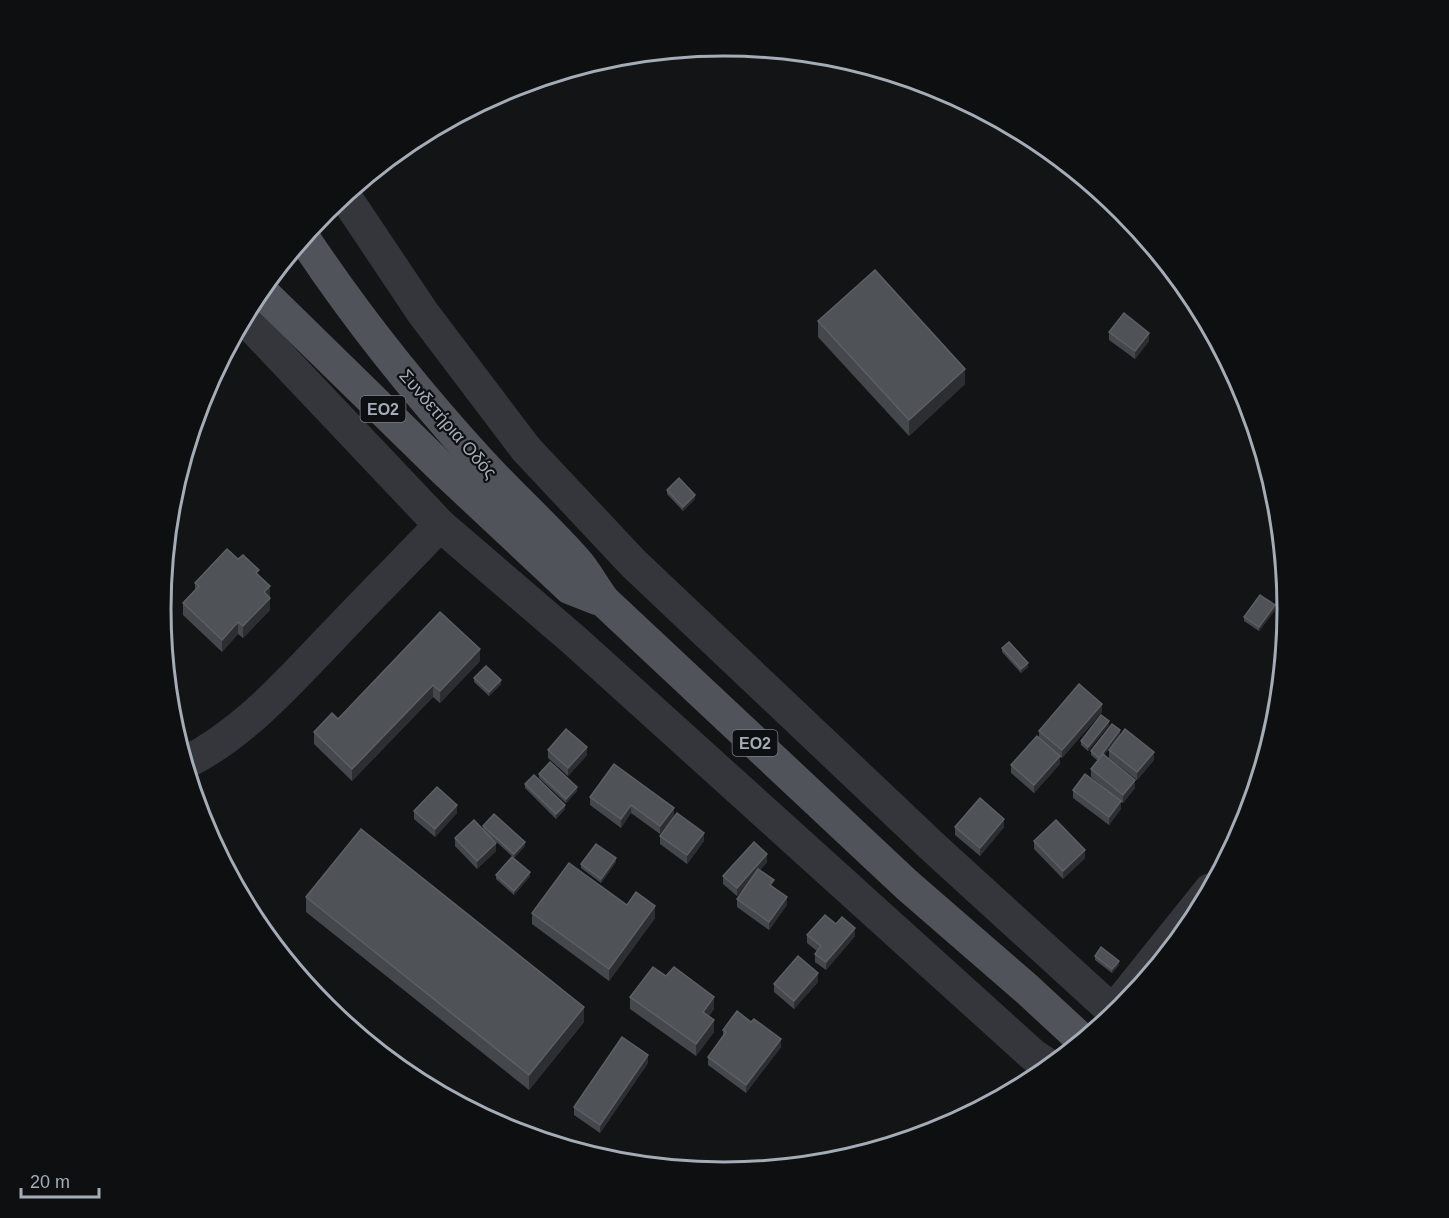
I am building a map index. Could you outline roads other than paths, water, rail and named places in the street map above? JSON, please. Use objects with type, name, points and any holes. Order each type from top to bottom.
[{"type":"main road","name":"Συνδετήρια Οδός","points":[[308,244],[375,336],[440,417],[496,480],[577,562],[604,601]]},
{"type":"main road","name":"ΕΟ2","points":[[267,297],[442,468],[570,588],[604,601],[907,885],[1077,1035]]},
{"type":"street","points":[[349,203],[423,313],[533,457],[633,563],[934,848],[1109,1007]]},
{"type":"street","points":[[250,324],[440,525],[575,641],[1024,1047],[1043,1061]]},
{"type":"street","points":[[192,759],[235,731],[282,691],[440,525]]}]
